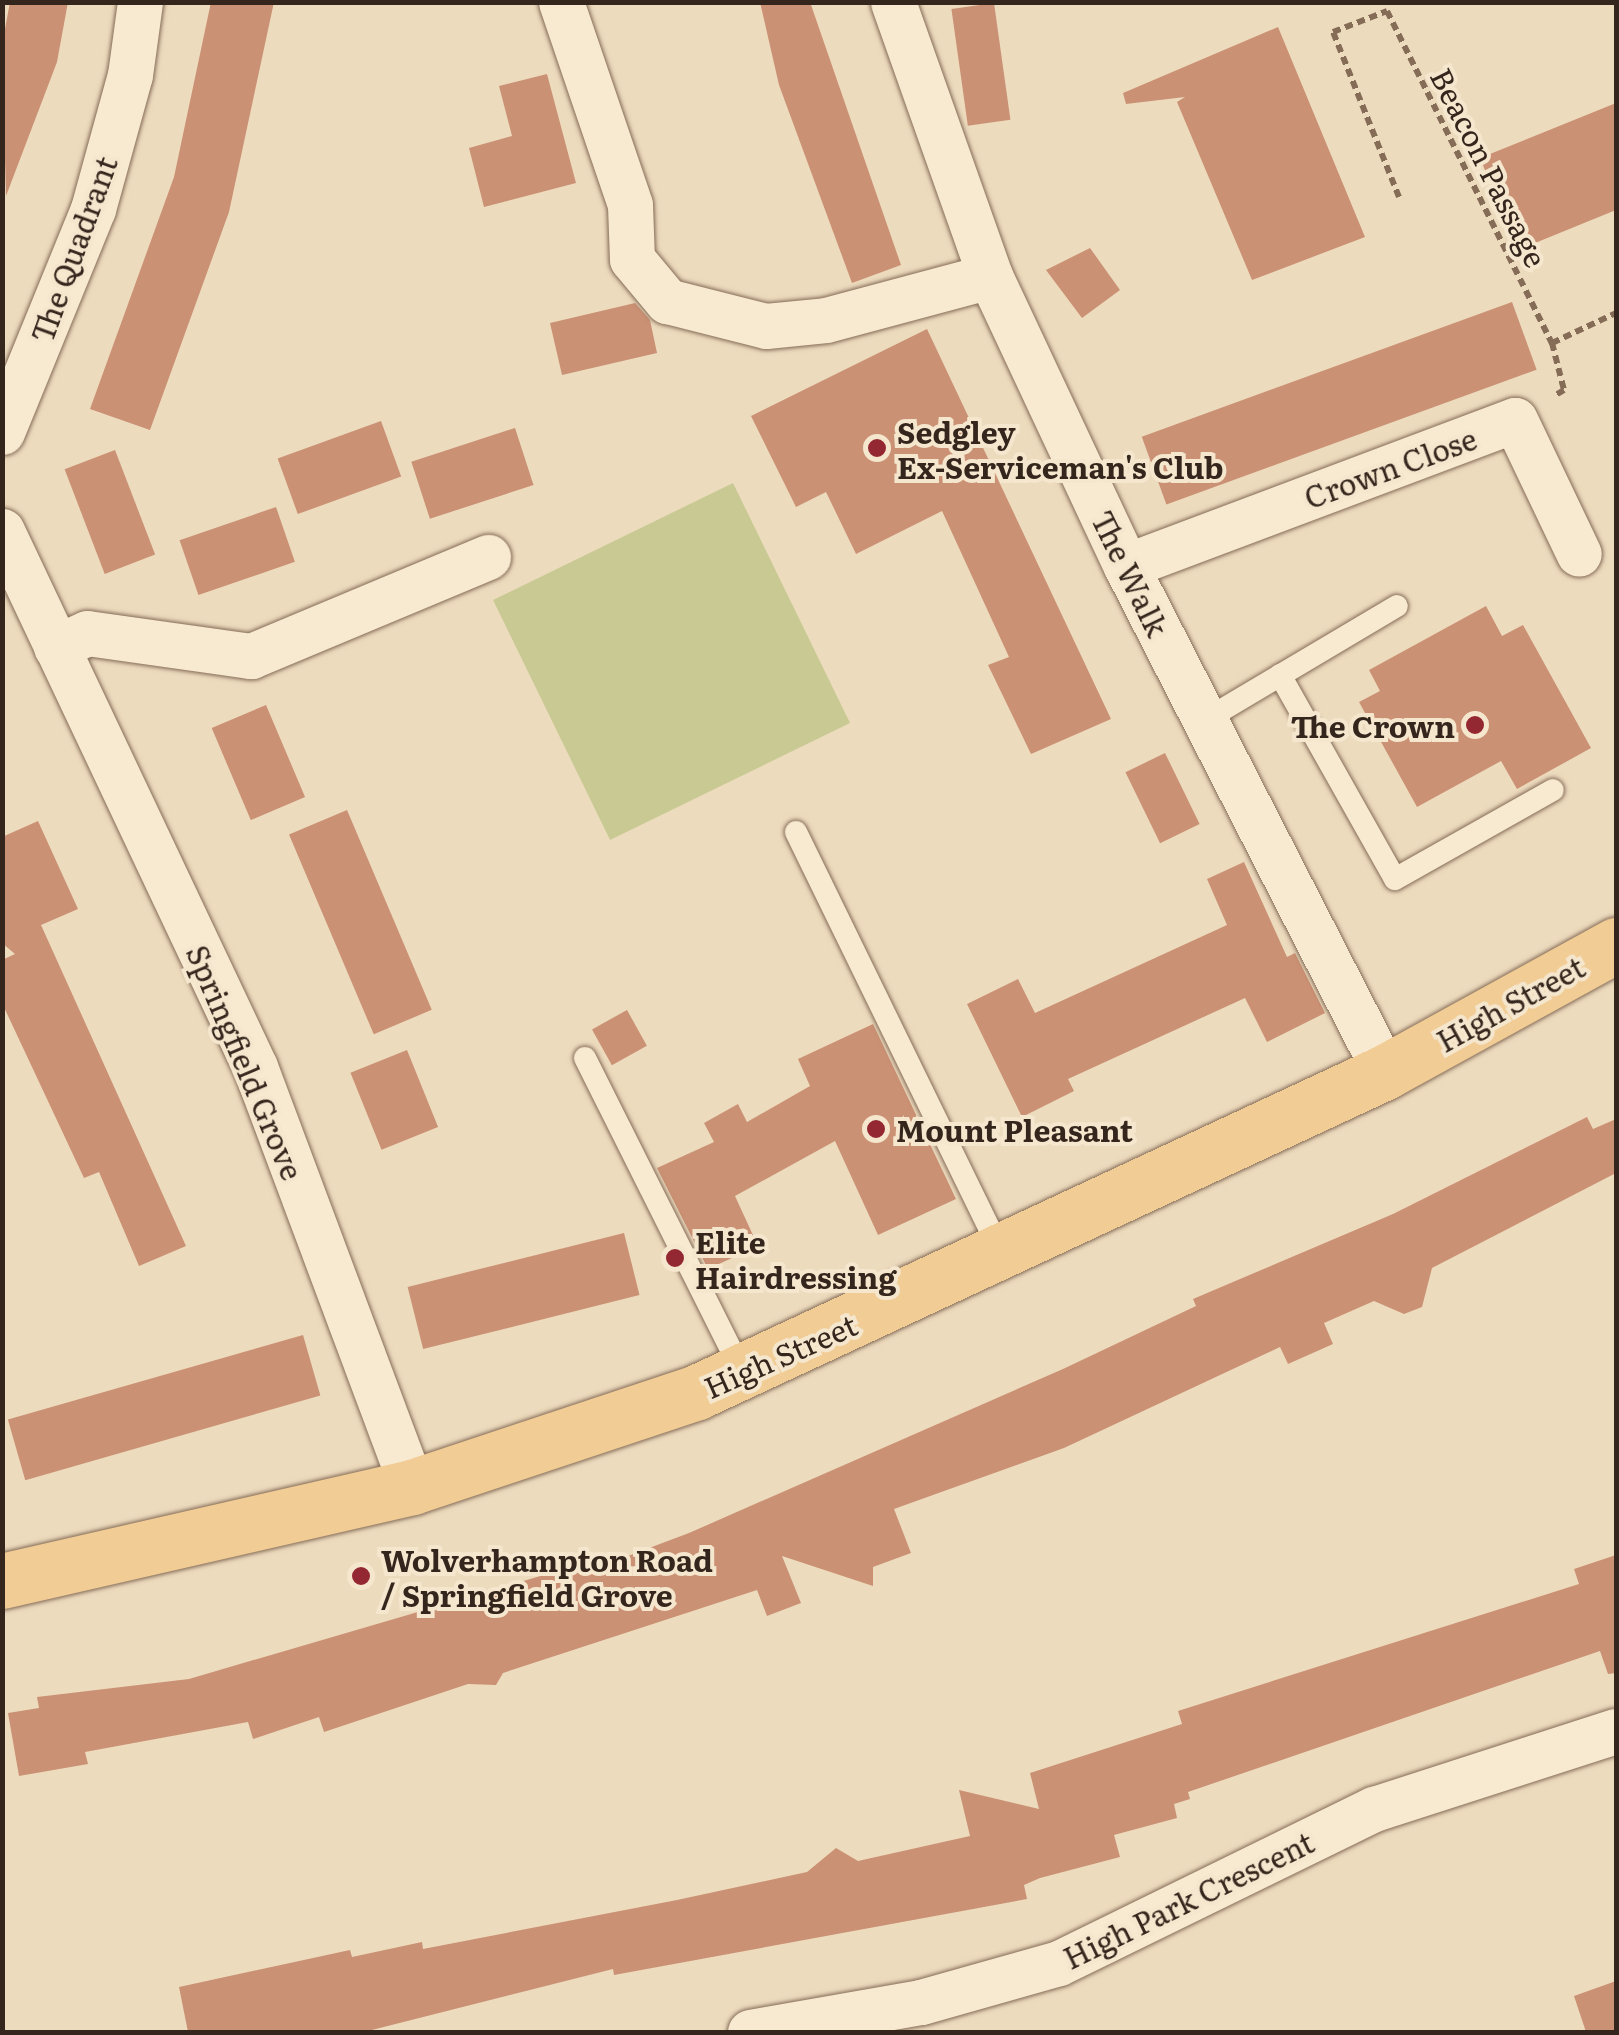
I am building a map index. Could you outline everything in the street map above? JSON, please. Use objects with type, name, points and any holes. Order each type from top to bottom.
[{"type":"main road","name":"High Street","points":[[2,1581],[412,1487],[742,1372],[1385,1072],[1616,945]]},
{"type":"street","name":"The Quadrant","points":[[2,432],[93,209],[130,75],[140,2]]},
{"type":"street","points":[[561,2],[630,205],[632,259],[668,301],[766,326],[826,320],[990,276]]},
{"type":"street","name":"The Walk","points":[[892,2],[990,276],[1126,566],[1385,1072]]},
{"type":"street","name":"Crown Close","points":[[1126,566],[1515,420],[1580,554]]},
{"type":"street","name":"Springfield Grove","points":[[2,532],[255,1067],[412,1487]]},
{"type":"street","points":[[56,647],[86,633],[251,656],[488,558]]},
{"type":"street","name":"High Park Crescent","points":[[750,2032],[921,2002],[1059,1963],[1374,1809],[1616,1731]]},
{"type":"lane","points":[[1205,720],[1397,606]]},
{"type":"lane","points":[[1280,675],[1395,879],[1554,790]]},
{"type":"lane","points":[[796,832],[1001,1253]]},
{"type":"lane","points":[[585,1058],[742,1372]]},
{"type":"path","name":"Beacon Passage","points":[[1399,196],[1333,32],[1385,7],[1552,343],[1564,390],[1515,420]]},
{"type":"path","points":[[1552,343],[1616,312]]},
{"type":"green space","points":[[733,483],[850,723],[610,840],[493,600]]},
{"type":"building","points":[[10,2],[68,2],[57,62],[6,196],[2,45]]},
{"type":"building","points":[[211,2],[274,2],[229,212],[150,430],[90,409],[174,177]]},
{"type":"building","points":[[760,2],[810,2],[901,265],[852,283],[779,85]]},
{"type":"building","points":[[994,3],[1010,120],[968,126],[951,9]]},
{"type":"building","points":[[1278,27],[1365,237],[1252,280],[1177,102],[1185,97],[1126,104],[1123,93]]},
{"type":"building","points":[[547,74],[576,183],[484,207],[469,148],[512,136],[499,86]]},
{"type":"building","points":[[1616,103],[1616,210],[1518,250],[1480,158]]},
{"type":"building","points":[[1090,248],[1120,290],[1082,318],[1046,270]]},
{"type":"building","points":[[1512,302],[1537,370],[1166,504],[1142,437]]},
{"type":"building","points":[[635,303],[650,320],[657,353],[562,375],[550,323]]},
{"type":"building","name":"Sedgley Ex-Serviceman's Club","points":[[927,329],[1111,719],[1031,754],[988,665],[1009,657],[942,511],[856,554],[826,492],[796,507],[751,416]]},
{"type":"building","points":[[381,421],[401,476],[298,514],[278,459]]},
{"type":"building","points":[[515,428],[534,485],[430,519],[411,462]]},
{"type":"building","points":[[115,450],[155,555],[105,574],[65,469]]},
{"type":"building","points":[[276,507],[295,562],[198,595],[180,540]]},
{"type":"building","name":"The Crown","points":[[1486,606],[1502,636],[1523,625],[1591,748],[1517,789],[1501,761],[1417,807],[1359,702],[1380,691],[1369,670]]},
{"type":"building","points":[[266,705],[305,797],[251,820],[212,728]]},
{"type":"building","points":[[1165,753],[1200,824],[1160,843],[1125,772]]},
{"type":"building","points":[[347,810],[432,1010],[374,1034],[289,835]]},
{"type":"building","points":[[38,821],[78,909],[41,925],[186,1246],[139,1266],[99,1172],[84,1178],[2,1003],[2,960],[15,954],[2,943],[2,837]]},
{"type":"building","points":[[1244,862],[1287,957],[1295,953],[1325,1013],[1267,1042],[1245,998],[1068,1079],[1074,1091],[1022,1117],[967,1004],[1018,979],[1035,1013],[1227,925],[1207,879]]},
{"type":"building","points":[[627,1010],[647,1046],[612,1065],[592,1029]]},
{"type":"building","points":[[873,1024],[956,1199],[878,1235],[835,1141],[735,1196],[758,1246],[708,1269],[657,1168],[714,1142],[704,1123],[738,1104],[747,1122],[810,1086],[798,1059]]},
{"type":"building","points":[[407,1050],[438,1127],[382,1150],[350,1073]]},
{"type":"building","points":[[1587,1117],[1593,1129],[1616,1119],[1616,1173],[1432,1268],[1422,1307],[1404,1314],[1374,1301],[1324,1323],[1333,1344],[1288,1364],[1280,1347],[1064,1448],[894,1509],[911,1553],[873,1567],[873,1586],[782,1556],[801,1603],[767,1616],[757,1590],[503,1673],[496,1685],[468,1684],[324,1732],[319,1717],[253,1739],[248,1722],[85,1752],[88,1764],[19,1776],[8,1713],[39,1708],[37,1697],[189,1679],[585,1563],[588,1571],[689,1533],[1063,1369],[1196,1306],[1193,1299],[1393,1214]]},
{"type":"building","points":[[624,1233],[639,1295],[423,1349],[408,1287]]},
{"type":"building","points":[[303,1335],[320,1396],[25,1480],[8,1420]]},
{"type":"building","points":[[1616,1555],[1616,1673],[1608,1674],[1600,1651],[1188,1792],[1190,1799],[1174,1804],[1177,1818],[1114,1835],[1120,1857],[1024,1885],[1027,1899],[614,1975],[613,1969],[364,2032],[188,2032],[179,1987],[350,1950],[352,1957],[422,1942],[423,1949],[677,1900],[807,1872],[836,1848],[858,1861],[970,1836],[959,1790],[1039,1809],[1030,1773],[1182,1724],[1178,1711],[1579,1584],[1574,1569]]},
{"type":"building","points":[[1616,1981],[1616,2032],[1586,2032],[1574,1996]]},
{"type":"place","name":"Sedgley Ex-Serviceman's Club","points":[[877,448]]},
{"type":"place","name":"The Crown","points":[[1475,725]]},
{"type":"place","name":"Mount Pleasant","points":[[876,1129]]},
{"type":"place","name":"Elite Hairdressing","points":[[675,1258]]},
{"type":"place","name":"Wolverhampton Road / Springfield Grove","points":[[361,1576]]}]
